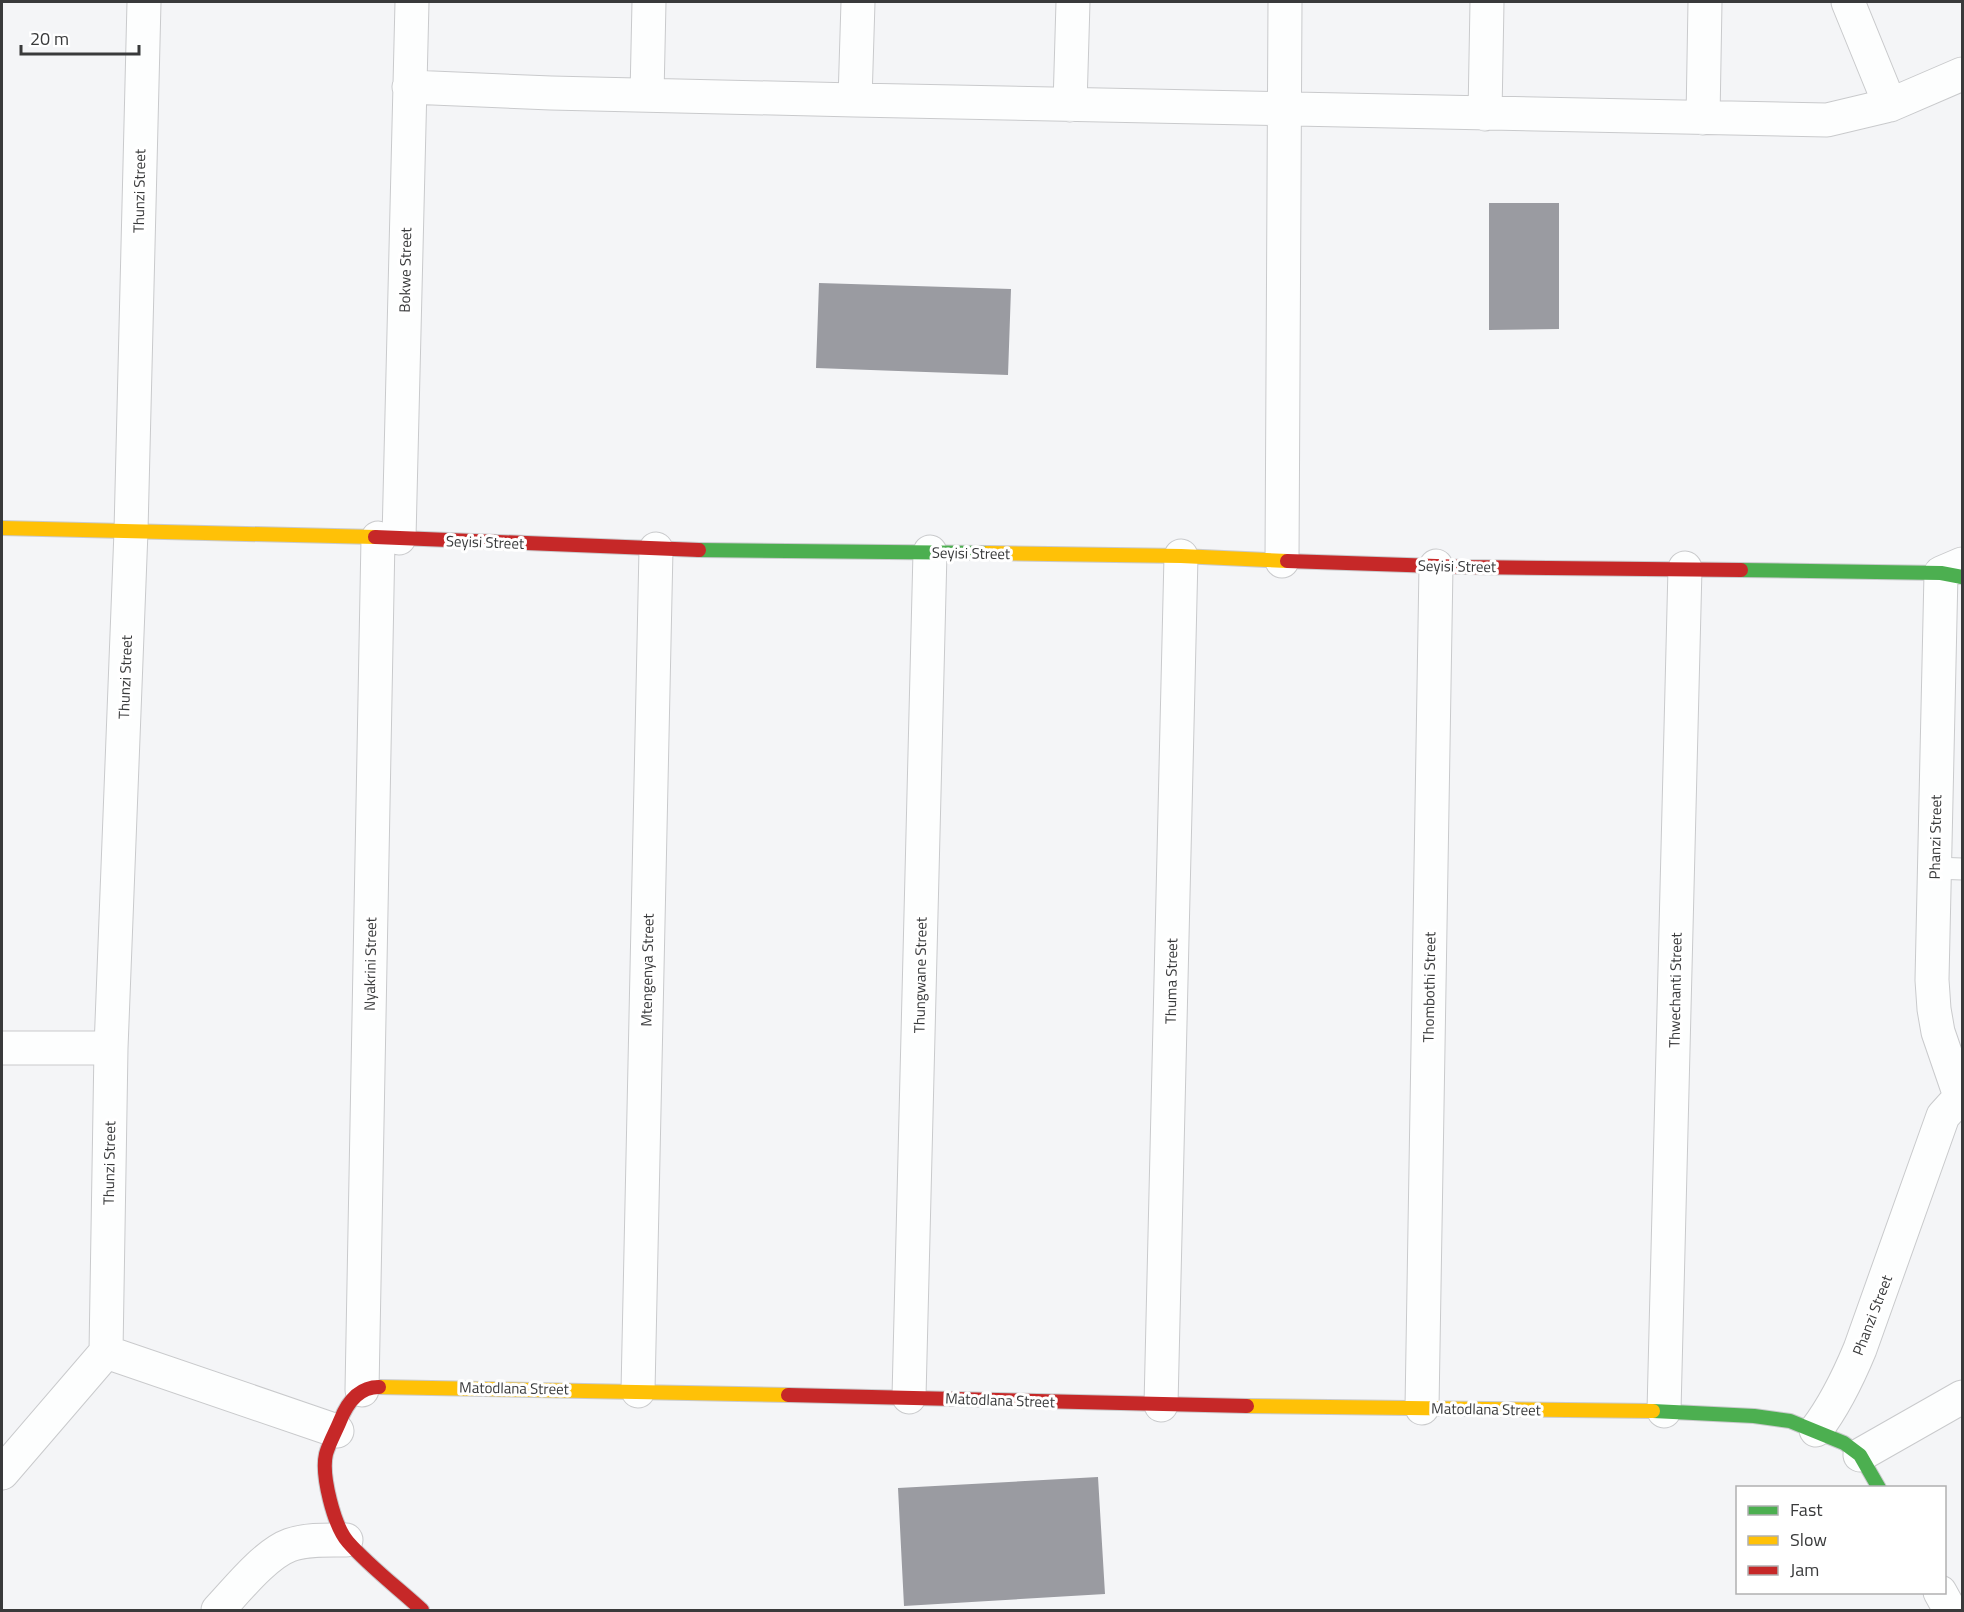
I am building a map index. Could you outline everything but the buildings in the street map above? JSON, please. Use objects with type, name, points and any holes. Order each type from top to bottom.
[{"type":"street","name":"Thunzi Street","points":[[106,1352],[111,1048],[131,531],[144,2]]},
{"type":"street","name":"Bokwe Street","points":[[388,538],[410,87],[412,2]]},
{"type":"street","points":[[647,95],[649,2]]},
{"type":"street","points":[[855,100],[858,2]]},
{"type":"street","points":[[1070,105],[1073,2]]},
{"type":"street","points":[[1282,561],[1285,2]]},
{"type":"street","points":[[1485,114],[1487,2]]},
{"type":"street","points":[[1702,117],[1705,2]]},
{"type":"street","points":[[1848,2],[1890,105]]},
{"type":"street","points":[[410,87],[855,100],[1827,120],[1890,105],[1962,74]]},
{"type":"street","name":"Seyisi Street","points":[[2,528],[388,538],[656,549],[1181,556],[1436,566],[1955,571]]},
{"type":"street","name":"Nyakrini Street","points":[[362,1390],[388,538]]},
{"type":"street","name":"Mtengenya Street","points":[[638,1390],[656,549]]},
{"type":"street","name":"Thungwane Street","points":[[909,1397],[930,552]]},
{"type":"street","name":"Thuma Street","points":[[1161,1405],[1181,556]]},
{"type":"street","name":"Thombothi Street","points":[[1422,1408],[1436,566]]},
{"type":"street","name":"Thwechanti Street","points":[[1664,1411],[1685,568]]},
{"type":"street","name":"Phanzi Street","points":[[1816,1430],[1829,1413],[1847,1381],[1897,1249],[1935,1134],[1943,1116],[1961,1096],[1938,1032],[1932,980],[1948,869],[1955,571]]},
{"type":"street","points":[[2,1048],[111,1048]]},
{"type":"street","points":[[2,1473],[106,1352],[337,1431]]},
{"type":"street","name":"Matodlana Street","points":[[362,1390],[389,1386],[638,1390],[1161,1405],[1664,1411],[1754,1416],[1790,1421],[1844,1443],[1860,1455],[1878,1486]]},
{"type":"street","points":[[362,1390],[351,1401],[326,1455],[325,1474],[328,1497],[346,1540],[422,1611]]},
{"type":"street","points":[[1860,1455],[1962,1397]]},
{"type":"street","points":[[218,1611],[263,1563],[289,1545],[320,1540],[346,1540]]},
{"type":"street","points":[[1941,1594],[1950,1611]]},
{"type":"traffic: fast","points":[[699,550],[987,553]]},
{"type":"traffic: fast","points":[[1741,570],[1941,573],[1962,577]]},
{"type":"traffic: fast","points":[[1653,1411],[1754,1416],[1790,1421],[1844,1443],[1860,1455],[1878,1486]]},
{"type":"traffic: slow","points":[[2,528],[375,537]]},
{"type":"traffic: slow","points":[[987,553],[1181,556],[1287,561]]},
{"type":"traffic: slow","points":[[379,1387],[788,1395]]},
{"type":"traffic: slow","points":[[1247,1406],[1653,1411]]},
{"type":"traffic: jam","points":[[375,537],[699,550]]},
{"type":"traffic: jam","points":[[1287,561],[1466,567],[1741,570]]},
{"type":"traffic: jam","points":[[379,1387],[360,1393],[350,1402],[343,1414],[326,1454],[327,1487],[338,1524],[348,1542],[422,1610]]},
{"type":"traffic: jam","points":[[788,1395],[1247,1406]]}]
